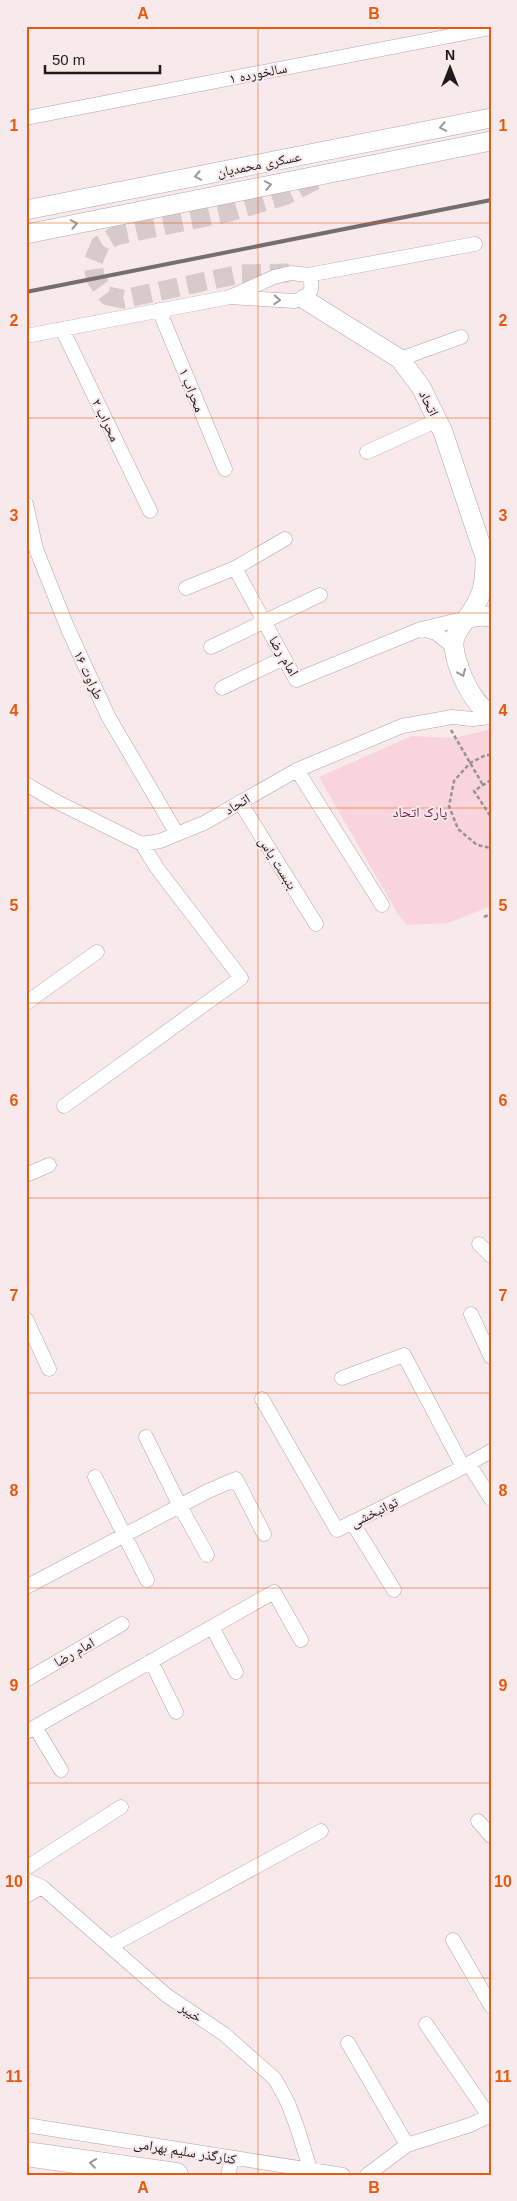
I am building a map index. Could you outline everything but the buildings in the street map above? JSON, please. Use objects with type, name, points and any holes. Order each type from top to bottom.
[{"type":"highway","points":[[26,2154],[176,2175]]},
{"type":"main road","name":"عسکری محمدیان","points":[[26,210],[491,118]]},
{"type":"main road","name":"عسکری محمدیان","points":[[26,234],[491,141]]},
{"type":"main road","name":"اتحاد","points":[[304,299],[400,359],[421,387],[438,420],[478,532],[488,567],[480,600],[459,630],[454,641],[455,648]]},
{"type":"main road","points":[[467,618],[482,616],[491,618]]},
{"type":"main road","points":[[455,648],[456,657],[476,701],[491,715]]},
{"type":"street","name":"سالخورده ۱","points":[[26,118],[491,28]]},
{"type":"street","points":[[230,297],[274,277],[291,273],[308,275],[475,244]]},
{"type":"street","points":[[26,336],[230,297],[294,301],[304,299],[310,294],[312,288],[312,281],[308,275]]},
{"type":"street","name":"محراب ۱","points":[[159,310],[225,469]]},
{"type":"street","name":"محراب ۲","points":[[62,329],[150,512]]},
{"type":"street","points":[[400,359],[461,337]]},
{"type":"street","points":[[367,452],[438,420]]},
{"type":"street","name":"طراوت ۱۶","points":[[26,504],[36,549],[68,629],[108,716],[177,834]]},
{"type":"street","points":[[186,588],[235,568],[285,539]]},
{"type":"street","name":"امام رضا","points":[[235,568],[296,680],[421,629],[467,618]]},
{"type":"street","points":[[211,647],[320,595]]},
{"type":"street","points":[[421,629],[436,633],[455,648]]},
{"type":"street","points":[[222,688],[284,658]]},
{"type":"street","name":"اتحاد","points":[[448,717],[476,701]]},
{"type":"street","name":"اتحاد","points":[[142,844],[160,841],[204,823],[298,770],[402,726],[448,717],[473,719],[491,715]]},
{"type":"street","points":[[298,770],[382,906]]},
{"type":"street","points":[[26,784],[57,802],[142,844],[157,868],[242,978],[64,1106]]},
{"type":"street","name":"بنبست یاس","points":[[240,802],[316,924]]},
{"type":"street","points":[[26,1003],[97,952]]},
{"type":"street","points":[[26,1175],[49,1164]]},
{"type":"street","points":[[479,1244],[491,1256]]},
{"type":"street","points":[[471,1314],[491,1358]]},
{"type":"street","points":[[26,1319],[49,1369]]},
{"type":"street","points":[[342,1378],[404,1355],[466,1465],[491,1498]]},
{"type":"street","name":"توانبخشی","points":[[262,1399],[337,1530],[491,1451]]},
{"type":"street","points":[[146,1437],[207,1556]]},
{"type":"street","points":[[95,1477],[123,1536],[147,1580]]},
{"type":"street","points":[[26,1587],[180,1506],[236,1479],[264,1534]]},
{"type":"street","points":[[352,1522],[394,1590]]},
{"type":"street","points":[[61,1770],[31,1730],[274,1592],[301,1640]]},
{"type":"street","name":"امام رضا","points":[[26,1680],[122,1624]]},
{"type":"street","points":[[212,1627],[236,1672]]},
{"type":"street","points":[[151,1662],[176,1712]]},
{"type":"street","points":[[26,1868],[122,1807]]},
{"type":"street","points":[[478,1821],[491,1836]]},
{"type":"street","points":[[111,1946],[321,1831]]},
{"type":"street","name":"خیبر","points":[[26,1880],[42,1887],[166,1995],[224,2034],[275,2079],[298,2127],[312,2172]]},
{"type":"street","points":[[26,1896],[42,1887]]},
{"type":"street","points":[[453,1940],[491,2006]]},
{"type":"street","points":[[367,2175],[406,2145],[470,2125],[489,2116],[426,2024]]},
{"type":"street","points":[[348,2043],[406,2145]]},
{"type":"street","name":"کنارگذر سلیم بهرامی","points":[[26,2125],[312,2172],[343,2175]]},
{"type":"street","points":[[228,2175],[232,2159]]},
{"type":"path","points":[[448,717],[483,785]]},
{"type":"path","points":[[491,755],[486,755],[470,763],[454,781],[450,806],[458,829],[477,845],[491,848]]},
{"type":"path","points":[[491,780],[474,791],[491,817]]},
{"type":"path","points":[[484,918],[491,914]]},
{"type":"green space","name":"پارک اتحاد","points":[[491,729],[491,906],[448,923],[407,925],[398,914],[319,777],[412,736],[455,738]]},
{"type":"tunnel","points":[[289,273],[240,274],[123,299],[108,296],[95,278],[93,262],[100,245],[115,236],[230,212],[284,196],[320,178]]},
{"type":"railway","points":[[26,292],[491,200]]}]
